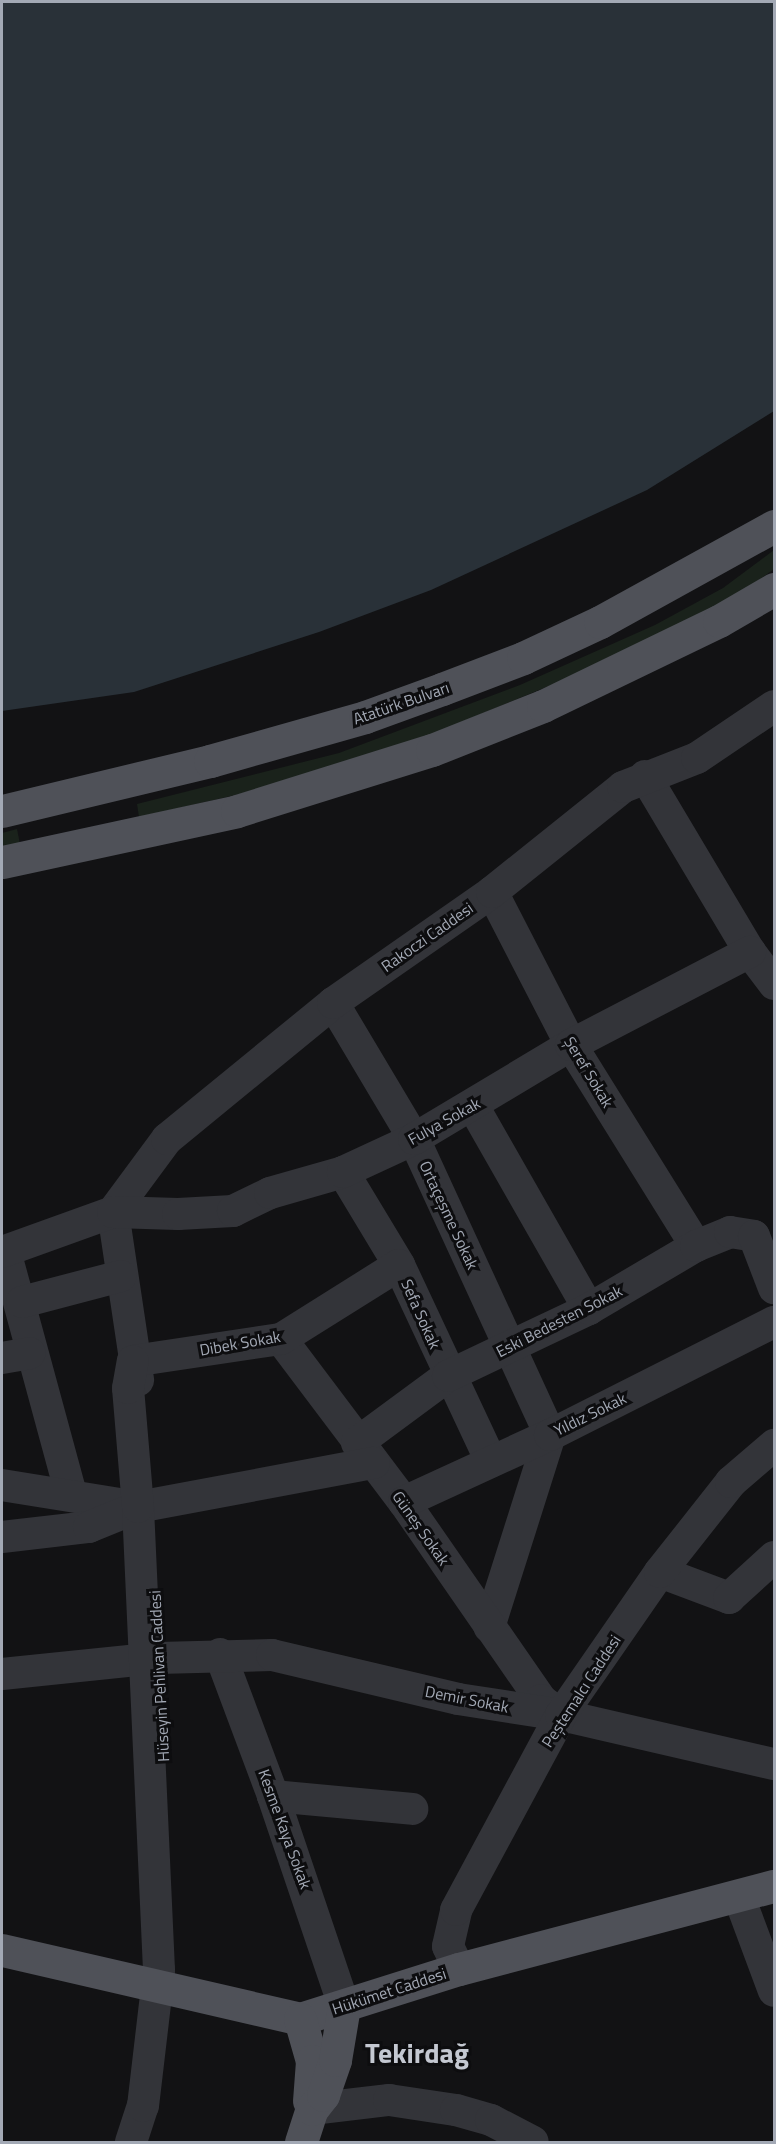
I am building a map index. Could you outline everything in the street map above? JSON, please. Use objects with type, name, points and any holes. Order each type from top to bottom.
[{"type":"main road","name":"Atatürk Bulvarı","points":[[2,811],[220,758],[365,717],[442,689],[523,658],[600,622],[774,526]]},
{"type":"main road","points":[[2,862],[237,811],[432,750],[543,706],[611,674],[719,621],[774,589]]},
{"type":"main road","name":"Hükümet Caddesi","points":[[2,1950],[166,1990],[300,2019],[459,1969],[774,1886]]},
{"type":"main road","points":[[301,2142],[312,2109],[323,2095],[335,2060],[344,2006]]},
{"type":"main road","points":[[300,2019],[310,2045],[308,2090],[312,2109]]},
{"type":"street","name":"Rakoczi Caddesi","points":[[113,1212],[167,1139],[333,1003],[492,892],[600,802],[645,776],[711,750],[774,706]]},
{"type":"street","points":[[645,776],[750,952],[774,984]]},
{"type":"street","name":"Şeref Sokak","points":[[492,892],[571,1045],[696,1246]]},
{"type":"street","name":"Fulya Sokak","points":[[113,1212],[178,1215],[232,1211],[270,1193],[343,1172],[414,1139],[473,1106],[571,1045],[750,952]]},
{"type":"street","name":"Ortaçeşme Sokak","points":[[333,1003],[414,1139],[549,1435]]},
{"type":"street","points":[[473,1106],[589,1309]]},
{"type":"street","name":"Sefa Sokak","points":[[343,1172],[399,1265],[448,1376],[491,1461]]},
{"type":"street","points":[[71,1494],[16,1355],[22,1302],[3,1252],[113,1212]]},
{"type":"street","name":"Hüseyin Pehlivan Caddesi","points":[[113,1212],[133,1360],[128,1388],[145,1506],[159,1970],[166,1990],[143,2106],[131,2142]]},
{"type":"street","name":"Eski Bedesten Sokak","points":[[2,1537],[89,1527],[145,1506],[366,1453],[448,1376],[509,1345],[589,1309],[696,1246],[730,1232],[754,1236],[774,1288]]},
{"type":"street","name":"Dibek Sokak","points":[[133,1360],[281,1339],[399,1265]]},
{"type":"street","points":[[22,1302],[121,1275]]},
{"type":"street","name":"Yıldız Sokak","points":[[404,1502],[549,1435],[774,1322]]},
{"type":"street","name":"Güneş Sokak","points":[[281,1339],[404,1502],[541,1700],[561,1715]]},
{"type":"street","points":[[489,1627],[549,1435]]},
{"type":"street","name":"Peştemalcı Caddesi","points":[[459,1969],[448,1946],[456,1910],[561,1715],[660,1572],[731,1482],[774,1445]]},
{"type":"street","points":[[2,1485],[145,1506]]},
{"type":"street","points":[[660,1572],[729,1598],[774,1557]]},
{"type":"street","name":"Demir Sokak","points":[[2,1674],[220,1654],[272,1655],[458,1699],[561,1715],[774,1764]]},
{"type":"street","name":"Kesme Kaya Sokak","points":[[220,1654],[273,1796],[344,2006]]},
{"type":"street","points":[[273,1796],[412,1809]]},
{"type":"street","points":[[739,1897],[774,1991]]},
{"type":"street","points":[[312,2109],[389,2100],[456,2110],[523,2140]]},
{"type":"shaded area","points":[[2,2],[774,2],[774,411],[647,490],[431,590],[319,632],[134,692],[2,711]]},
{"type":"shaded area","points":[[774,550],[774,569],[744,591],[595,667],[430,735],[240,794],[139,817],[137,804],[339,753],[520,685],[655,625],[723,588]]},
{"type":"shaded area","points":[[17,829],[20,844],[2,848],[2,833]]},
{"type":"district","name":"Tekirdağ","points":[[417,2053]]}]
